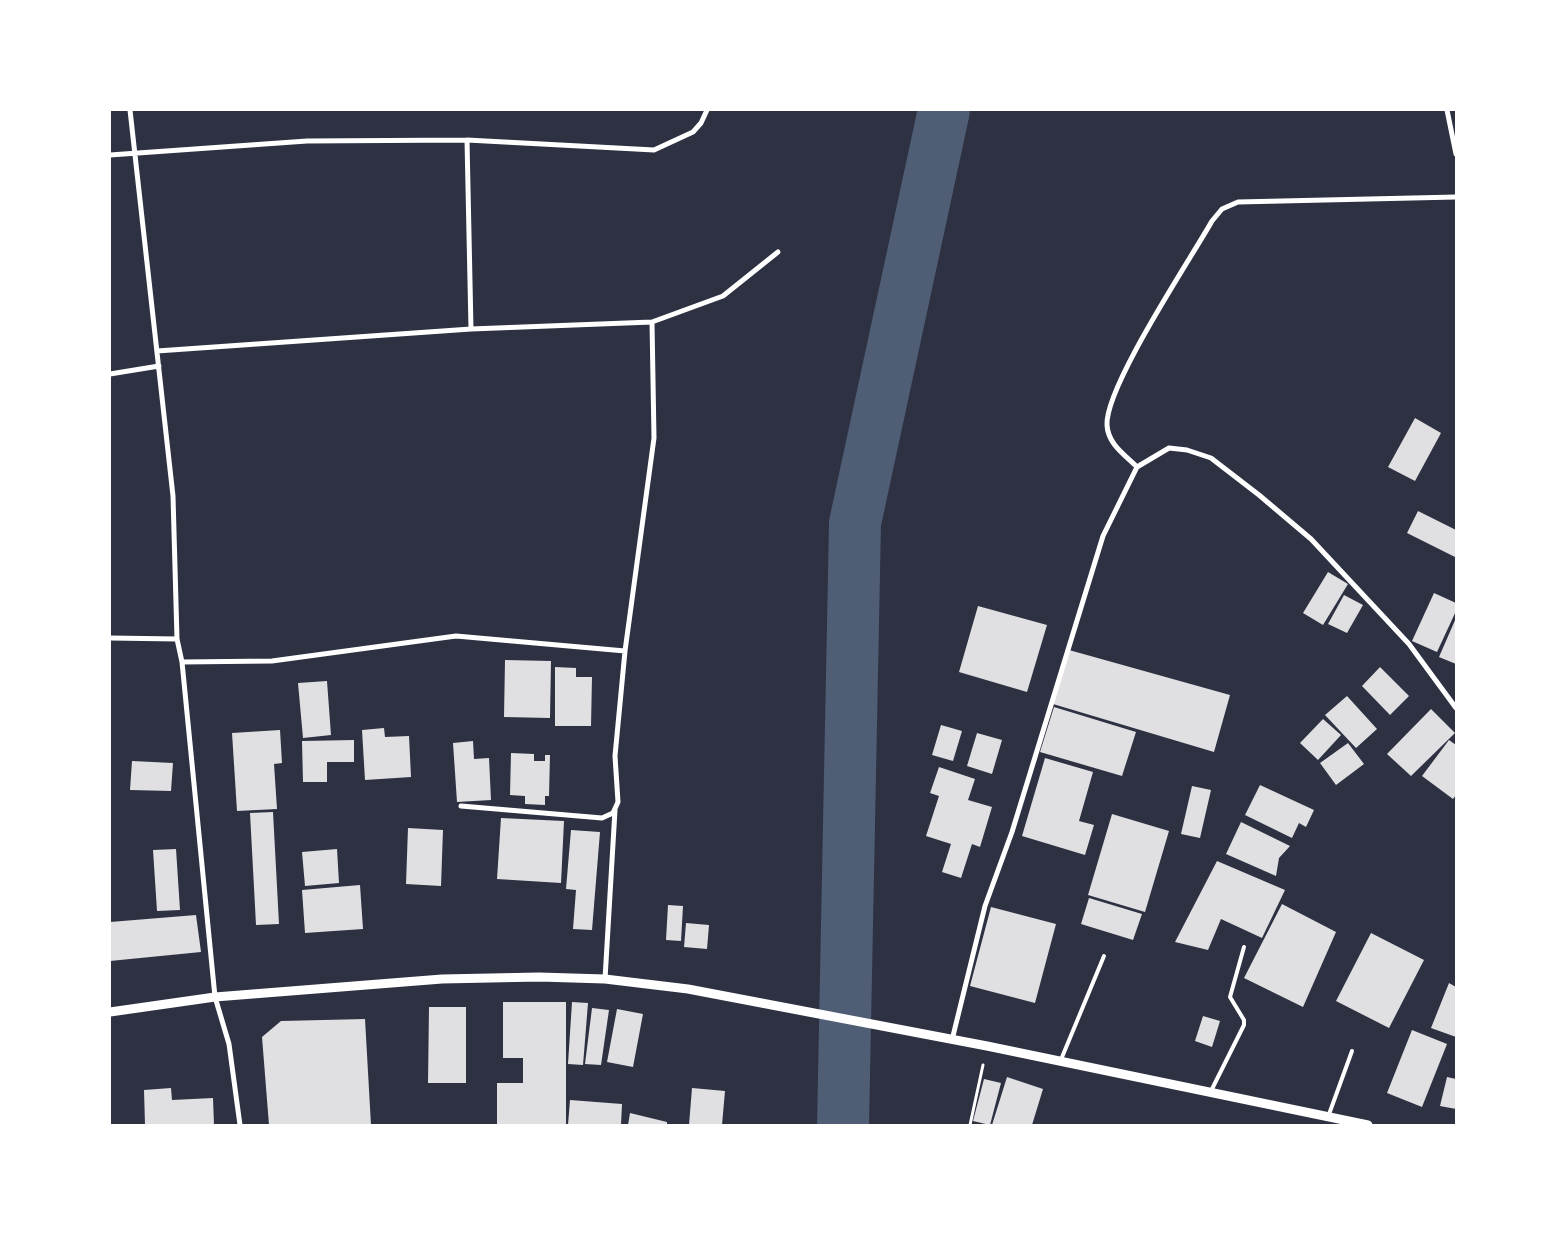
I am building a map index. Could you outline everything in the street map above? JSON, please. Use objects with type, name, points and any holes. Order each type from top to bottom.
[{"type":"street","points":[[130,110],[174,520],[177,639],[182,662],[215,997],[229,1044],[240,1125]]},
{"type":"street","points":[[110,155],[307,141],[467,140],[654,150],[693,132],[701,123],[707,110]]},
{"type":"street","points":[[1447,110],[1456,154]]},
{"type":"street","points":[[467,140],[471,329]]},
{"type":"street","points":[[1137,467],[1111,443],[1107,425],[1110,402],[1142,340],[1212,222],[1222,209],[1238,202],[1456,197]]},
{"type":"street","points":[[157,351],[471,329],[652,322],[723,296],[778,252]]},
{"type":"street","points":[[461,806],[602,818],[613,813],[618,802],[615,756],[625,651],[654,438],[652,322]]},
{"type":"street","points":[[110,374],[158,366]]},
{"type":"street","points":[[951,1040],[985,906],[1012,832],[1094,563],[1103,536],[1137,467],[1169,448],[1186,450],[1211,458],[1311,539],[1409,644],[1456,708]]},
{"type":"street","points":[[182,662],[272,661],[456,636],[625,651]]},
{"type":"street","points":[[110,638],[177,639]]},
{"type":"street","points":[[604,980],[615,809]]},
{"type":"street","points":[[110,1012],[215,997],[442,979],[540,978],[604,980],[688,989],[987,1046],[1368,1125]]},
{"type":"lane","points":[[1210,1093],[1244,1025],[1244,1020],[1230,997],[1244,947]]},
{"type":"lane","points":[[1060,1062],[1104,956]]},
{"type":"lane","points":[[1328,1117],[1352,1052]]},
{"type":"path","points":[[970,1125],[987,1046]]},
{"type":"building","points":[[1415,418],[1441,433],[1415,481],[1388,467]]},
{"type":"building","points":[[1418,511],[1456,530],[1455,557],[1407,533]]},
{"type":"building","points":[[1328,572],[1348,584],[1323,625],[1303,613]]},
{"type":"building","points":[[1434,593],[1456,603],[1456,611],[1437,652],[1412,641]]},
{"type":"building","points":[[1344,595],[1363,605],[1347,633],[1328,624]]},
{"type":"building","points":[[978,606],[1047,625],[1027,692],[959,672]]},
{"type":"building","points":[[1456,618],[1456,664],[1439,657]]},
{"type":"building","points":[[1069,650],[1230,695],[1214,752],[1053,704]]},
{"type":"building","points":[[505,660],[551,661],[550,718],[504,717]]},
{"type":"building","points":[[555,667],[576,668],[576,677],[592,677],[591,726],[555,726]]},
{"type":"building","points":[[1380,667],[1409,696],[1390,715],[1362,686]]},
{"type":"building","points":[[327,681],[331,735],[303,738],[298,683]]},
{"type":"building","points":[[1347,696],[1377,729],[1356,748],[1325,715]]},
{"type":"building","points":[[1054,707],[1136,732],[1122,776],[1040,752]]},
{"type":"building","points":[[1431,709],[1455,733],[1411,776],[1387,754]]},
{"type":"building","points":[[1323,719],[1341,735],[1318,760],[1300,743]]},
{"type":"building","points":[[941,725],[962,731],[953,761],[932,755]]},
{"type":"building","points":[[384,728],[385,737],[409,736],[411,777],[365,780],[362,730]]},
{"type":"building","points":[[280,730],[282,763],[274,764],[277,809],[237,811],[232,733]]},
{"type":"building","points":[[977,733],[1002,740],[992,774],[967,766]]},
{"type":"building","points":[[354,740],[354,762],[327,762],[327,782],[303,782],[302,741]]},
{"type":"building","points":[[1449,740],[1456,745],[1456,795],[1453,799],[1422,776]]},
{"type":"building","points":[[473,741],[474,759],[489,758],[491,800],[457,802],[453,743]]},
{"type":"building","points":[[1348,743],[1364,764],[1336,785],[1320,763]]},
{"type":"building","points":[[511,753],[534,754],[534,761],[545,761],[545,755],[550,755],[549,796],[545,796],[545,805],[525,804],[525,796],[510,795]]},
{"type":"building","points":[[1045,758],[1093,772],[1079,821],[1094,825],[1085,855],[1022,836]]},
{"type":"building","points":[[132,761],[173,763],[171,791],[130,790]]},
{"type":"building","points":[[939,767],[975,779],[968,800],[992,807],[980,847],[972,844],[961,878],[942,872],[951,844],[926,836],[939,796],[930,793]]},
{"type":"building","points":[[1260,785],[1314,810],[1306,827],[1299,823],[1292,838],[1245,815]]},
{"type":"building","points":[[1192,786],[1211,790],[1200,838],[1181,834]]},
{"type":"building","points":[[273,812],[279,924],[256,925],[250,813]]},
{"type":"building","points":[[1112,814],[1169,831],[1145,912],[1088,895]]},
{"type":"building","points":[[501,818],[564,821],[561,883],[497,879]]},
{"type":"building","points":[[1241,822],[1290,846],[1279,858],[1276,876],[1226,854]]},
{"type":"building","points":[[408,828],[443,830],[441,886],[406,884]]},
{"type":"building","points":[[571,830],[600,832],[592,930],[573,929],[576,890],[566,889]]},
{"type":"building","points":[[176,849],[180,910],[157,911],[153,850]]},
{"type":"building","points":[[337,849],[339,883],[305,886],[302,852]]},
{"type":"building","points":[[1217,861],[1285,890],[1262,938],[1221,919],[1208,950],[1175,942]]},
{"type":"building","points":[[360,885],[363,929],[305,933],[302,890]]},
{"type":"building","points":[[1089,898],[1142,914],[1133,940],[1081,924]]},
{"type":"building","points":[[1282,904],[1336,932],[1303,1007],[1244,978]]},
{"type":"building","points":[[668,905],[683,906],[681,941],[666,940]]},
{"type":"building","points":[[991,907],[1056,924],[1035,1003],[970,986]]},
{"type":"building","points":[[196,915],[201,952],[110,961],[110,922]]},
{"type":"building","points":[[686,923],[709,925],[707,949],[684,947]]},
{"type":"building","points":[[1371,933],[1424,960],[1389,1028],[1336,1001]]},
{"type":"building","points":[[1449,983],[1456,987],[1456,1037],[1431,1028]]},
{"type":"building","points":[[503,1002],[566,1002],[566,1125],[497,1125],[497,1083],[523,1083],[523,1058],[503,1058]]},
{"type":"building","points":[[572,1002],[588,1003],[583,1065],[568,1064]]},
{"type":"building","points":[[429,1007],[466,1007],[466,1083],[428,1083]]},
{"type":"building","points":[[592,1008],[609,1010],[601,1065],[585,1064]]},
{"type":"building","points":[[617,1009],[643,1014],[633,1067],[607,1062]]},
{"type":"building","points":[[1203,1016],[1220,1021],[1212,1047],[1195,1041]]},
{"type":"building","points":[[365,1019],[371,1125],[269,1125],[262,1037],[281,1021]]},
{"type":"building","points":[[1412,1030],[1447,1044],[1422,1107],[1387,1093]]},
{"type":"building","points":[[1007,1077],[1043,1089],[1032,1125],[992,1125]]},
{"type":"building","points":[[1447,1077],[1456,1079],[1456,1109],[1440,1106]]},
{"type":"building","points":[[984,1079],[1001,1083],[990,1125],[973,1121]]},
{"type":"building","points":[[171,1088],[172,1100],[213,1098],[214,1125],[145,1125],[144,1090]]},
{"type":"building","points":[[692,1088],[725,1091],[722,1125],[689,1125]]},
{"type":"building","points":[[570,1100],[622,1104],[621,1125],[568,1125]]},
{"type":"building","points":[[630,1113],[667,1122],[667,1125],[628,1125]]},
{"type":"waterway","points":[[843,1125],[855,523],[944,110]]}]
